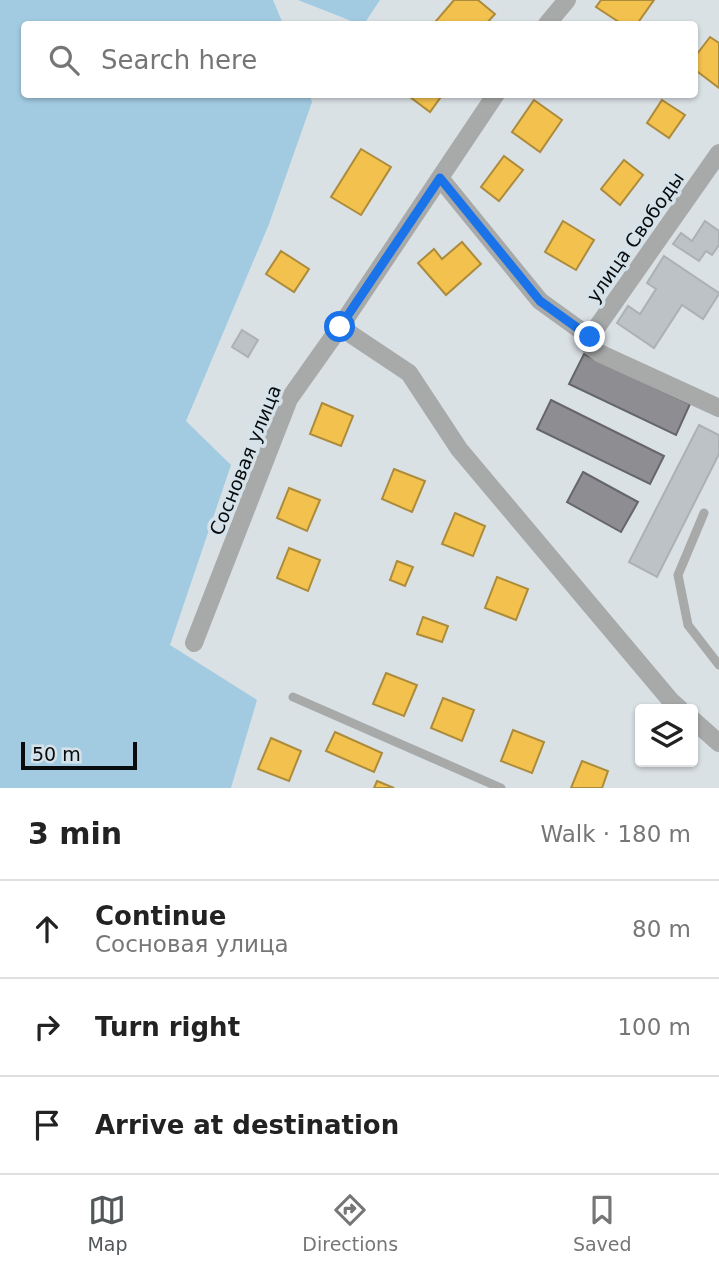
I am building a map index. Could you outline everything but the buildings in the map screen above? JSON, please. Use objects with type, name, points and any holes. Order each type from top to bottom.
[{"type":"street","points":[[550,21],[567,0]]},
{"type":"street","name":"Сосновая улица","points":[[194,643],[289,399],[493,98]]},
{"type":"street","name":"улица Свободы","points":[[590,342],[719,153]]},
{"type":"street","points":[[440,178],[540,301],[590,342],[599,353],[719,408]]},
{"type":"street","points":[[340,327],[409,373],[459,449],[674,704]]},
{"type":"street","points":[[698,724],[719,743]]},
{"type":"lane","points":[[704,513],[678,575],[688,625],[719,665]]},
{"type":"lane","points":[[293,697],[501,788]]},
{"type":"shaded area","points":[[0,0],[273,0],[282,21],[21,21],[21,98],[310,98],[312,102],[269,224],[186,421],[231,465],[170,645],[257,700],[231,788],[0,788]]},
{"type":"shaded area","points":[[298,0],[380,0],[366,21],[351,21]]},
{"type":"route","points":[[340,327],[440,178],[540,301],[590,337]]}]
